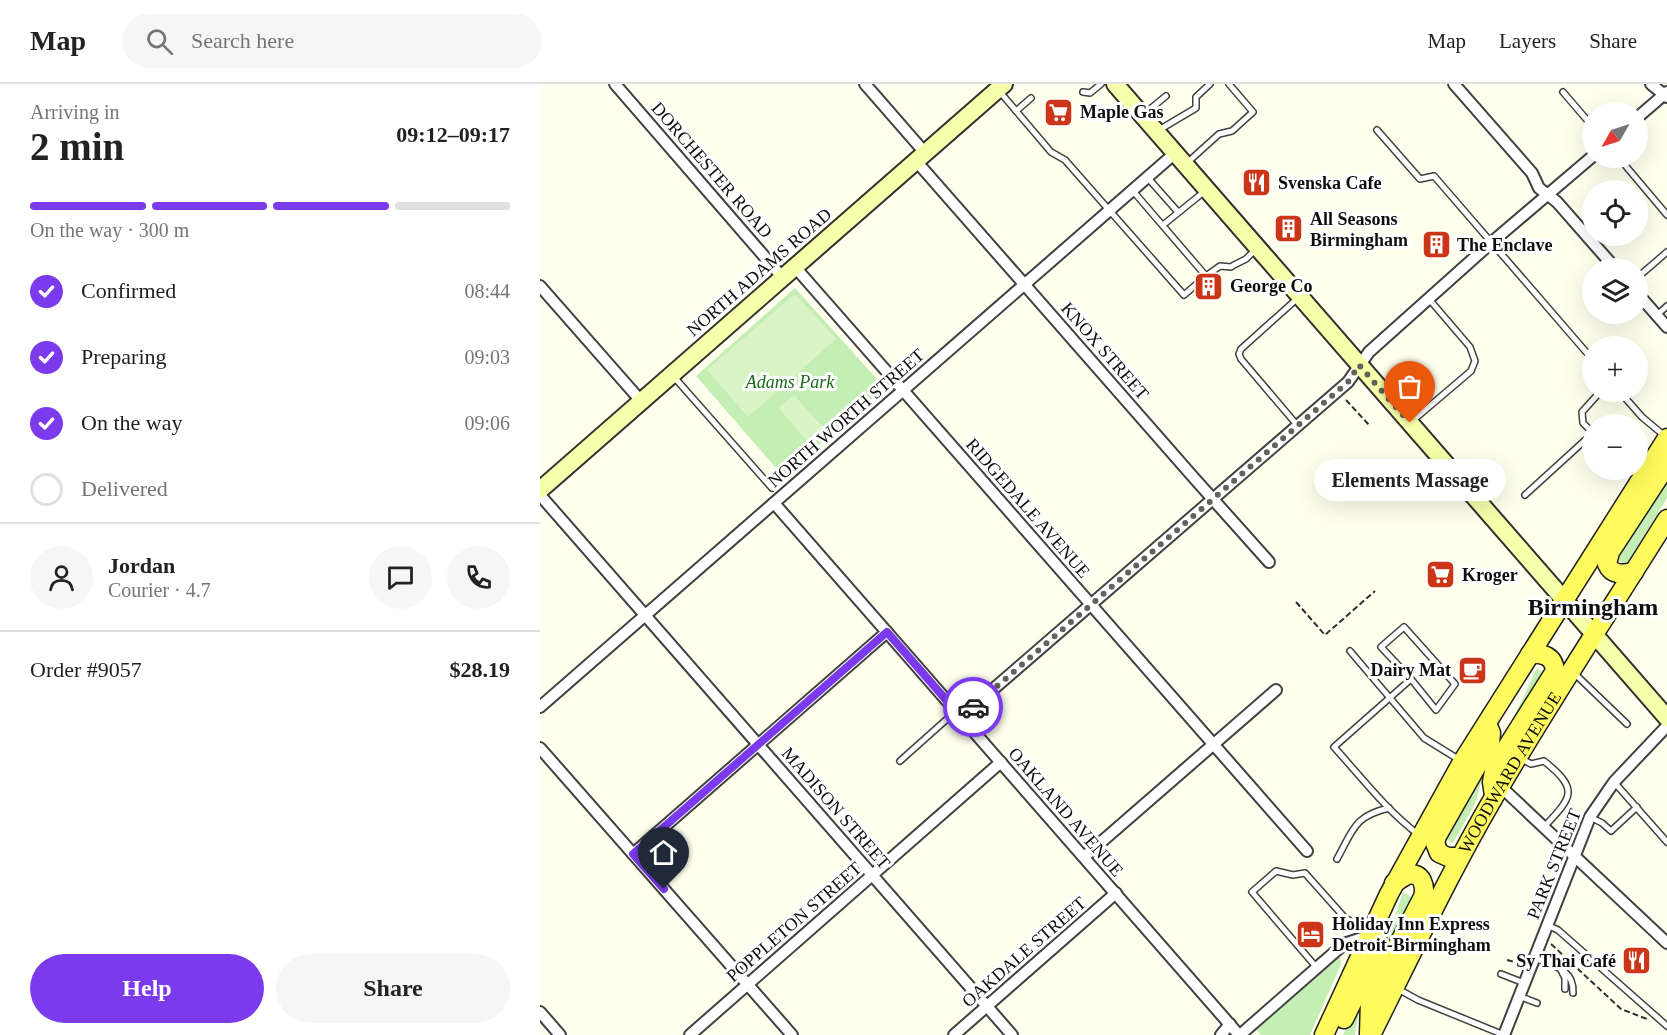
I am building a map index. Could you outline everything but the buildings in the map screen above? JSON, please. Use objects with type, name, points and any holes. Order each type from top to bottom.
[{"type":"main road","name":"NORTH ADAMS ROAD","points":[[540,489],[1001,87]]},
{"type":"main road","points":[[1121,88],[1179,160],[1667,718]]},
{"type":"main road","points":[[1634,572],[1614,573],[1606,564],[1610,552],[1663,471],[1666,439]]},
{"type":"main road","points":[[1324,1035],[1394,883],[1462,762],[1666,439]]},
{"type":"main road","name":"WOODWARD AVENUE","points":[[1370,1035],[1460,857],[1497,791],[1667,519]]},
{"type":"main road","points":[[1497,791],[1492,782],[1495,766],[1555,671],[1553,661],[1549,658],[1540,653],[1530,654]]},
{"type":"main road","points":[[1460,857],[1443,855],[1436,850],[1435,843],[1490,743],[1491,733],[1487,724]]},
{"type":"main road","points":[[1370,1035],[1370,999],[1424,897],[1424,882],[1416,875],[1408,875],[1394,883]]},
{"type":"main road","points":[[1336,1035],[1378,950],[1372,930]]},
{"type":"street","name":"DORCHESTER ROAD","points":[[615,84],[789,272]]},
{"type":"street","name":"KNOX STREET","points":[[865,84],[921,158],[1024,284],[1269,562]]},
{"type":"street","points":[[1454,84],[1532,173],[1536,183],[1549,194],[1606,258]]},
{"type":"street","points":[[1648,109],[1666,95],[1651,84]]},
{"type":"street","name":"NORTH WORTH STREET","points":[[540,707],[1147,177],[1179,160]]},
{"type":"street","points":[[959,714],[1091,604],[1348,382],[1369,352],[1582,166]]},
{"type":"street","name":"RIDGEDALE AVENUE","points":[[789,272],[903,390],[1307,851]]},
{"type":"street","points":[[540,286],[641,401]]},
{"type":"street","points":[[1648,305],[1667,327]]},
{"type":"street","name":"MADISON STREET","points":[[540,495],[1012,1035]]},
{"type":"street","name":"OAKLAND AVENUE","points":[[774,502],[1240,1035]]},
{"type":"street","points":[[633,854],[887,632]]},
{"type":"street","points":[[1084,857],[1276,690]]},
{"type":"street","name":"PARK STREET","points":[[1504,1035],[1590,817],[1614,782],[1667,726]]},
{"type":"street","points":[[540,748],[792,1035]]},
{"type":"street","name":"POPPLETON STREET","points":[[690,1035],[1001,762]]},
{"type":"street","points":[[1497,791],[1544,827],[1667,944]]},
{"type":"street","name":"OAKDALE STREET","points":[[954,1035],[1116,893]]},
{"type":"street","points":[[1240,1035],[1344,944],[1372,930]]},
{"type":"street","points":[[540,1012],[560,1035]]},
{"type":"street","points":[[1221,1035],[1230,1024]]},
{"type":"lane","points":[[1083,92],[1090,93],[1101,84]]},
{"type":"lane","points":[[1156,132],[1196,108],[1196,97],[1210,84]]},
{"type":"lane","points":[[1179,160],[1219,134],[1232,131],[1253,112],[1229,84]]},
{"type":"lane","points":[[1001,87],[1016,111],[1052,152],[1065,160],[1184,295],[1220,266],[1234,265],[1246,259],[1257,248]]},
{"type":"lane","points":[[1563,92],[1582,115]]},
{"type":"lane","points":[[1142,116],[1166,96]]},
{"type":"lane","points":[[1016,111],[1031,98]]},
{"type":"lane","points":[[1377,130],[1420,179],[1434,176],[1582,347]]},
{"type":"lane","points":[[1628,168],[1667,214]]},
{"type":"lane","points":[[1147,177],[1178,212]]},
{"type":"lane","points":[[1133,190],[1206,276]]},
{"type":"lane","points":[[1163,225],[1206,190]]},
{"type":"lane","points":[[1648,268],[1667,252]]},
{"type":"lane","points":[[1297,425],[1239,354],[1241,349],[1299,296]]},
{"type":"lane","points":[[1410,423],[1471,371],[1475,360],[1470,347],[1429,298]]},
{"type":"lane","points":[[1657,315],[1667,306]]},
{"type":"lane","points":[[672,374],[772,488]]},
{"type":"lane","points":[[1525,495],[1593,433],[1584,423],[1582,412],[1591,402]]},
{"type":"lane","points":[[1629,402],[1666,439]]},
{"type":"lane","points":[[1404,627],[1455,684],[1436,710],[1411,679],[1381,647],[1404,627]]},
{"type":"lane","points":[[1350,651],[1424,738],[1462,762]]},
{"type":"lane","points":[[1571,670],[1627,723]]},
{"type":"lane","points":[[1411,679],[1334,747],[1404,824],[1421,836]]},
{"type":"lane","points":[[900,761],[959,714]]},
{"type":"lane","points":[[1518,756],[1531,764],[1544,761],[1562,777],[1568,787],[1569,795],[1564,804],[1544,827]]},
{"type":"lane","points":[[1614,782],[1667,842]]},
{"type":"lane","points":[[1590,817],[1602,822],[1611,831],[1637,807]]},
{"type":"lane","points":[[1338,859],[1360,819],[1372,812],[1389,808]]},
{"type":"lane","points":[[1317,968],[1252,892],[1276,871],[1293,875],[1305,873],[1345,918],[1372,930]]},
{"type":"lane","points":[[1547,925],[1558,930],[1667,1026]]},
{"type":"lane","points":[[1534,958],[1560,969],[1572,979],[1573,993]]},
{"type":"lane","points":[[1560,969],[1565,978],[1565,989]]},
{"type":"lane","points":[[1502,974],[1524,984]]},
{"type":"lane","points":[[1395,987],[1418,1000],[1504,1035]]},
{"type":"lane","points":[[1520,996],[1537,1003]]},
{"type":"path","points":[[1346,400],[1370,426]]},
{"type":"path","points":[[1296,602],[1325,635],[1375,591]]},
{"type":"path","points":[[1551,944],[1621,1009],[1652,1024]]},
{"type":"path","points":[[1507,960],[1519,963]]},
{"type":"green space","name":"Adams Park","points":[[795,288],[885,388],[783,476],[696,376]]},
{"type":"green space","points":[[795,294],[836,339],[748,417],[707,370]]},
{"type":"green space","points":[[794,395],[828,433],[812,447],[779,408]]},
{"type":"green space","points":[[1667,475],[1667,498],[1625,566],[1615,557]]},
{"type":"green space","points":[[1537,668],[1547,677],[1482,779],[1475,804],[1453,843],[1442,837],[1514,717]]},
{"type":"green space","points":[[1403,892],[1415,899],[1359,1012],[1355,1035],[1343,1035],[1384,949]]},
{"type":"green space","points":[[1340,957],[1341,964],[1310,1035],[1261,1035],[1257,1030],[1261,1025]]},
{"type":"way so far","points":[[973,707],[1348,382],[1359,365],[1410,423]]},
{"type":"place","name":"Maple Gas","points":[[1059,112]]},
{"type":"place","name":"Svenska Cafe","points":[[1257,183]]},
{"type":"place","name":"All Seasons Birmingham","points":[[1289,229]]},
{"type":"place","name":"The Enclave","points":[[1436,245]]},
{"type":"place","name":"George Co","points":[[1209,286]]},
{"type":"place","name":"Elements Massage","points":[[1410,423]]},
{"type":"place","name":"Kroger","points":[[1441,575]]},
{"type":"place","name":"Dairy Mat","points":[[1472,670]]},
{"type":"place","name":"Holiday Inn Express Detroit-Birmingham","points":[[1311,934]]},
{"type":"place","name":"Sy Thai Café","points":[[1637,961]]},
{"type":"district","name":"Birmingham","points":[[1593,607]]},
{"type":"route","points":[[664,889],[633,854],[887,632],[961,717],[973,707]]}]
